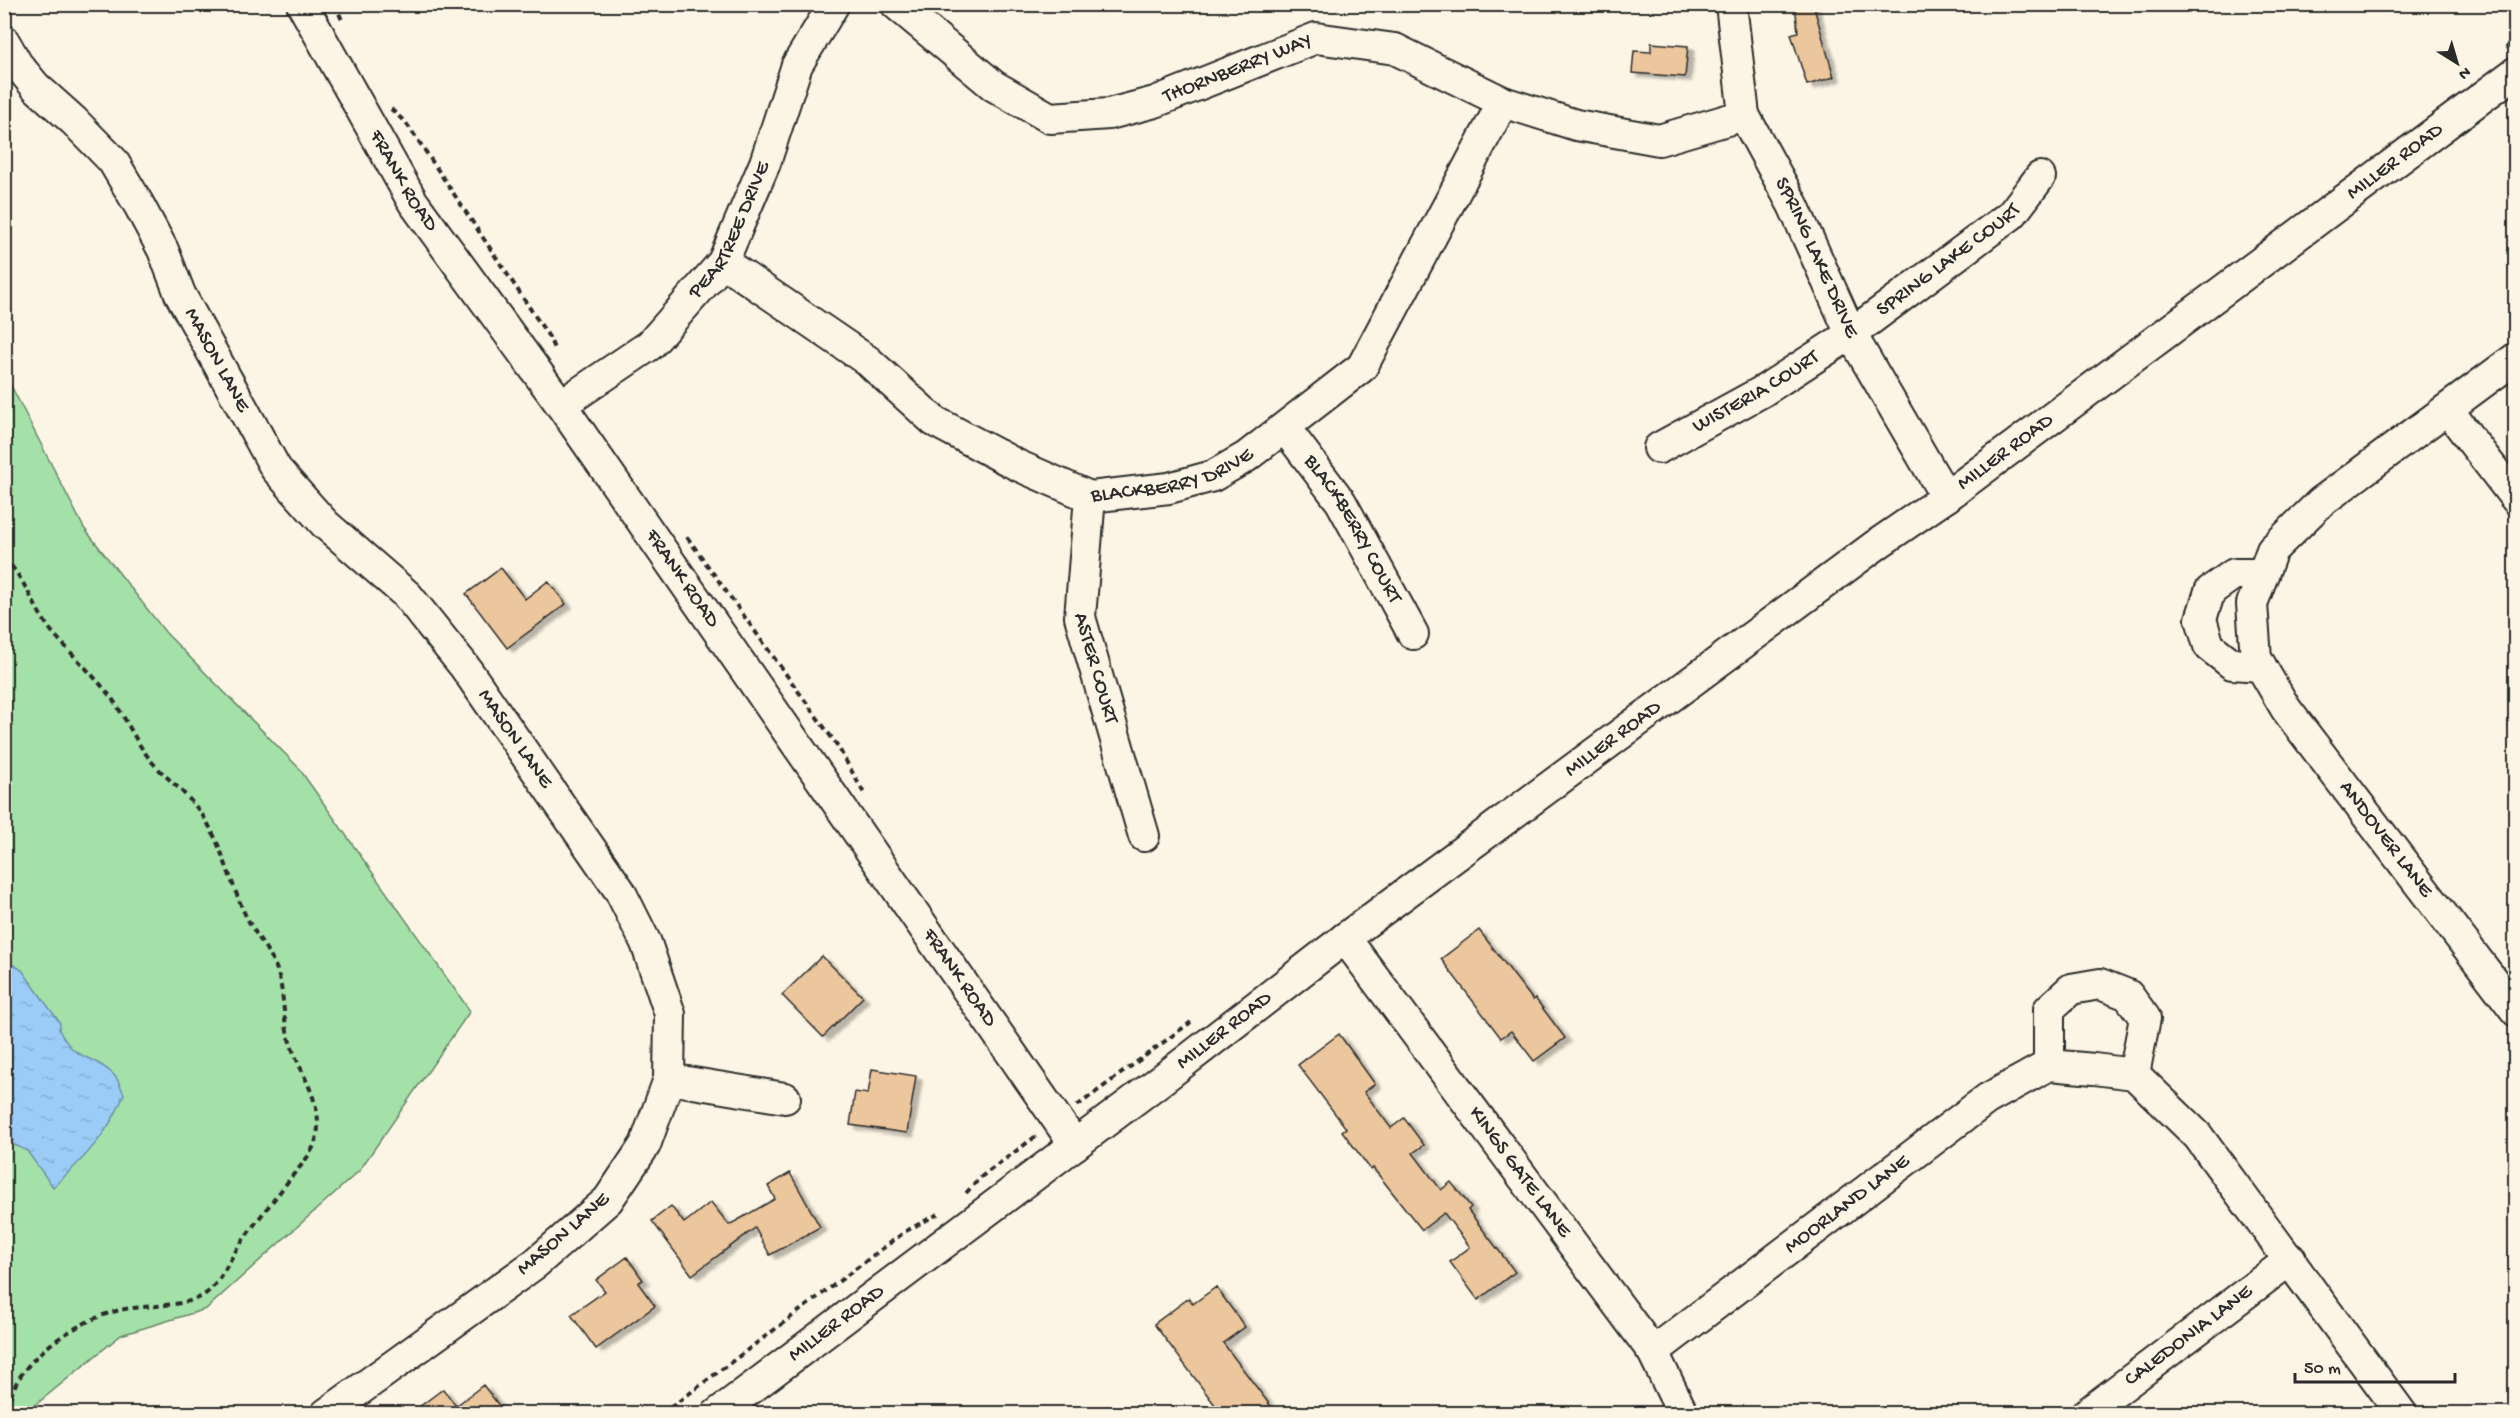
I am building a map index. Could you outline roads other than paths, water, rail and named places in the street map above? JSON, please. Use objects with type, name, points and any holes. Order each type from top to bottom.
[{"type":"street","name":"FRANK ROAD","points":[[302,4],[413,201],[561,405],[1075,1145]]},
{"type":"street","name":"PEARTREE DRIVE","points":[[561,405],[650,345],[723,262],[765,163],[797,65],[834,4]]},
{"type":"street","name":"THORNBERRY WAY","points":[[896,4],[994,86],[1050,118],[1109,114],[1155,102],[1316,38],[1395,49],[1503,102],[1576,125],[1659,140],[1744,115]]},
{"type":"street","name":"SPRING LAKE DRIVE","points":[[1731,4],[1744,115],[1793,205],[1851,334],[1946,496]]},
{"type":"street","name":"MASON LANE","points":[[4,41],[17,64],[36,87],[74,121],[113,161],[163,250],[180,294],[276,469],[325,524],[407,595],[464,666],[620,891],[646,943],[670,1014],[669,1079],[645,1145],[608,1200],[536,1263],[326,1413]]},
{"type":"street","name":"MILLER ROAD","points":[[717,1413],[1075,1145],[1345,938],[1876,545],[1946,496],[2516,72]]},
{"type":"street","name":"BLACKBERRY DRIVE","points":[[723,262],[868,362],[934,421],[1017,465],[1090,498],[1169,488],[1213,476],[1246,457],[1362,367],[1503,102]]},
{"type":"street","name":"SPRING LAKE COURT","points":[[1851,334],[2012,214],[2040,177]]},
{"type":"street","name":"WISTERIA COURT","points":[[1659,448],[1763,391],[1851,334]]},
{"type":"street","name":"ANDOVER LANE","points":[[2516,358],[2320,502],[2272,550],[2252,603],[2256,658],[2286,709],[2516,1011]]},
{"type":"street","points":[[2448,410],[2516,499]]},
{"type":"street","name":"BLACKBERRY COURT","points":[[1285,428],[1341,502],[1413,634]]},
{"type":"street","name":"ASTER COURT","points":[[1090,498],[1080,616],[1144,836]]},
{"type":"street","points":[[2260,666],[2232,664],[2216,652],[2209,646],[2201,618],[2210,591],[2234,574],[2263,574]]},
{"type":"street","name":"KINGS GATE LANE","points":[[1345,938],[1653,1352],[1683,1413]]},
{"type":"street","points":[[2134,1074],[2145,1018],[2128,995],[2100,984],[2071,989],[2049,1009],[2049,1065],[2134,1074],[2198,1136],[2291,1259],[2402,1413]]},
{"type":"street","name":"MOORLAND LANE","points":[[1653,1352],[1987,1099],[2049,1065]]},
{"type":"street","points":[[669,1079],[785,1098]]},
{"type":"street","name":"CALEDONIA LANE","points":[[2086,1413],[2291,1259]]},
{"type":"water","points":[[5,942],[9,962],[22,970],[60,1023],[59,1030],[65,1041],[78,1053],[105,1067],[113,1074],[124,1094],[112,1120],[94,1145],[53,1187],[27,1151],[5,1140]]}]
